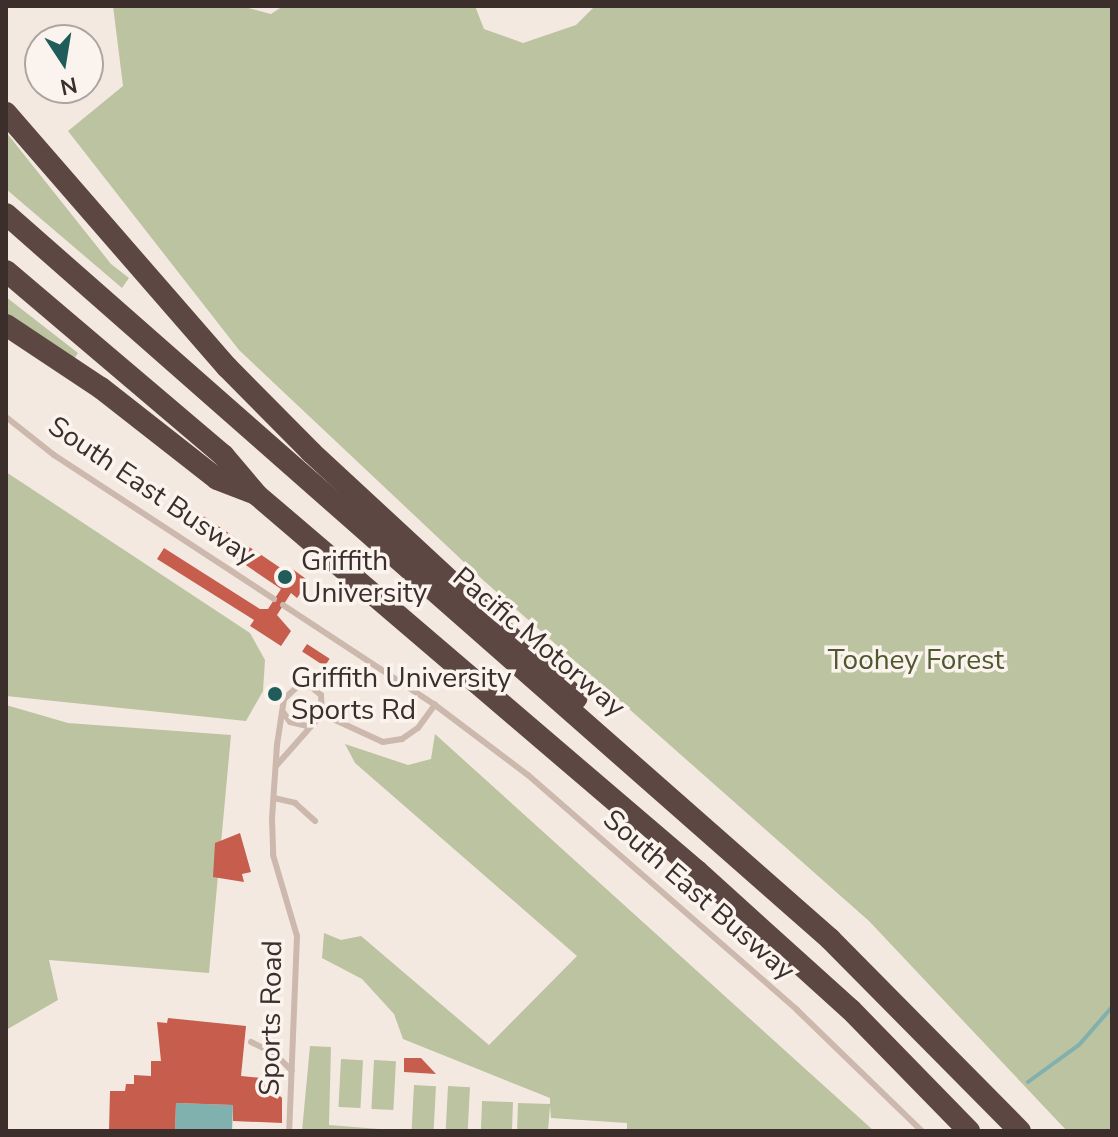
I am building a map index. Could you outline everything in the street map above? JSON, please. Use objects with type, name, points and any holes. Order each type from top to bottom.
[{"type":"highway","points":[[6,113],[227,367],[333,473],[581,702],[595,728]]},
{"type":"highway","name":"Pacific Motorway","points":[[6,214],[541,687],[595,728],[830,939],[1020,1131]]},
{"type":"highway","points":[[6,271],[223,455],[257,495],[697,871],[851,1010],[969,1131]]},
{"type":"highway","points":[[6,325],[101,388],[217,479],[257,495]]},
{"type":"lane","name":"South East Busway","points":[[6,417],[54,455],[274,599]]},
{"type":"lane","name":"South East Busway","points":[[283,605],[435,705],[528,775],[693,917],[922,1131]]},
{"type":"lane","points":[[308,726],[290,722],[283,712],[287,693],[304,685],[321,695],[322,714]]},
{"type":"lane","points":[[322,714],[383,742],[402,739],[418,728],[435,705]]},
{"type":"lane","name":"Sports Road","points":[[283,712],[276,766],[273,855],[297,936],[289,1131]]},
{"type":"lane","points":[[276,766],[308,726],[322,714]]},
{"type":"lane","points":[[274,798],[295,803],[315,821]]},
{"type":"lane","points":[[251,1042],[274,1053],[292,1071]]},
{"type":"green space","name":"Toohey Forest","points":[[113,6],[241,6],[271,14],[283,6],[475,6],[484,29],[523,43],[576,25],[595,6],[1112,6],[1112,1131],[1067,1131],[869,921],[483,580],[239,350],[68,131],[123,86]]},
{"type":"green space","points":[[6,132],[111,264],[129,278],[122,288],[6,189]]},
{"type":"green space","points":[[6,297],[78,353],[74,359],[6,315]]},
{"type":"green space","points":[[6,472],[250,633],[265,660],[263,691],[246,721],[6,696]]},
{"type":"green space","points":[[6,705],[68,723],[231,735],[209,973],[49,960],[58,1000],[6,1030]]},
{"type":"green space","points":[[435,734],[874,1131],[627,1131],[627,1123],[551,1118],[550,1106],[548,1131],[517,1131],[518,1103],[550,1104],[550,1098],[403,1039],[394,1014],[362,979],[322,958],[324,933],[341,940],[361,936],[489,1045],[577,956],[355,763],[345,744],[408,765],[431,759]]},
{"type":"green space","points":[[310,1046],[331,1047],[329,1125],[404,1131],[302,1131]]},
{"type":"green space","points":[[341,1059],[363,1060],[360,1108],[338,1107]]},
{"type":"green space","points":[[374,1060],[396,1061],[393,1110],[371,1109]]},
{"type":"green space","points":[[414,1085],[436,1086],[434,1131],[412,1131]]},
{"type":"green space","points":[[448,1086],[470,1087],[468,1131],[446,1131]]},
{"type":"green space","points":[[482,1101],[513,1102],[512,1131],[481,1131]]},
{"type":"water","points":[[176,1103],[233,1105],[232,1131],[175,1131]]},
{"type":"building","name":"Griffith University","points":[[190,507],[288,573],[291,568],[309,581],[297,598],[291,593],[277,615],[291,631],[281,646],[250,626],[254,620],[157,559],[164,548],[260,609],[268,609],[281,589],[181,521]]},
{"type":"building","points":[[307,644],[330,659],[325,666],[302,652]]},
{"type":"building","points":[[240,833],[251,872],[242,874],[244,882],[213,877],[215,843]]},
{"type":"building","points":[[168,1018],[246,1026],[241,1076],[262,1078],[282,1098],[282,1123],[233,1121],[233,1105],[176,1103],[175,1131],[109,1131],[110,1091],[125,1091],[126,1084],[134,1084],[134,1075],[151,1076],[151,1061],[161,1061],[157,1022],[167,1023]]},
{"type":"building","points":[[404,1058],[421,1058],[436,1074],[404,1072]]},
{"type":"waterway","points":[[1028,1082],[1079,1045],[1112,1007]]},
{"type":"place","name":"Griffith University","points":[[285,577]]},
{"type":"place","name":"Griffith University Sports Rd","points":[[275,694]]}]
